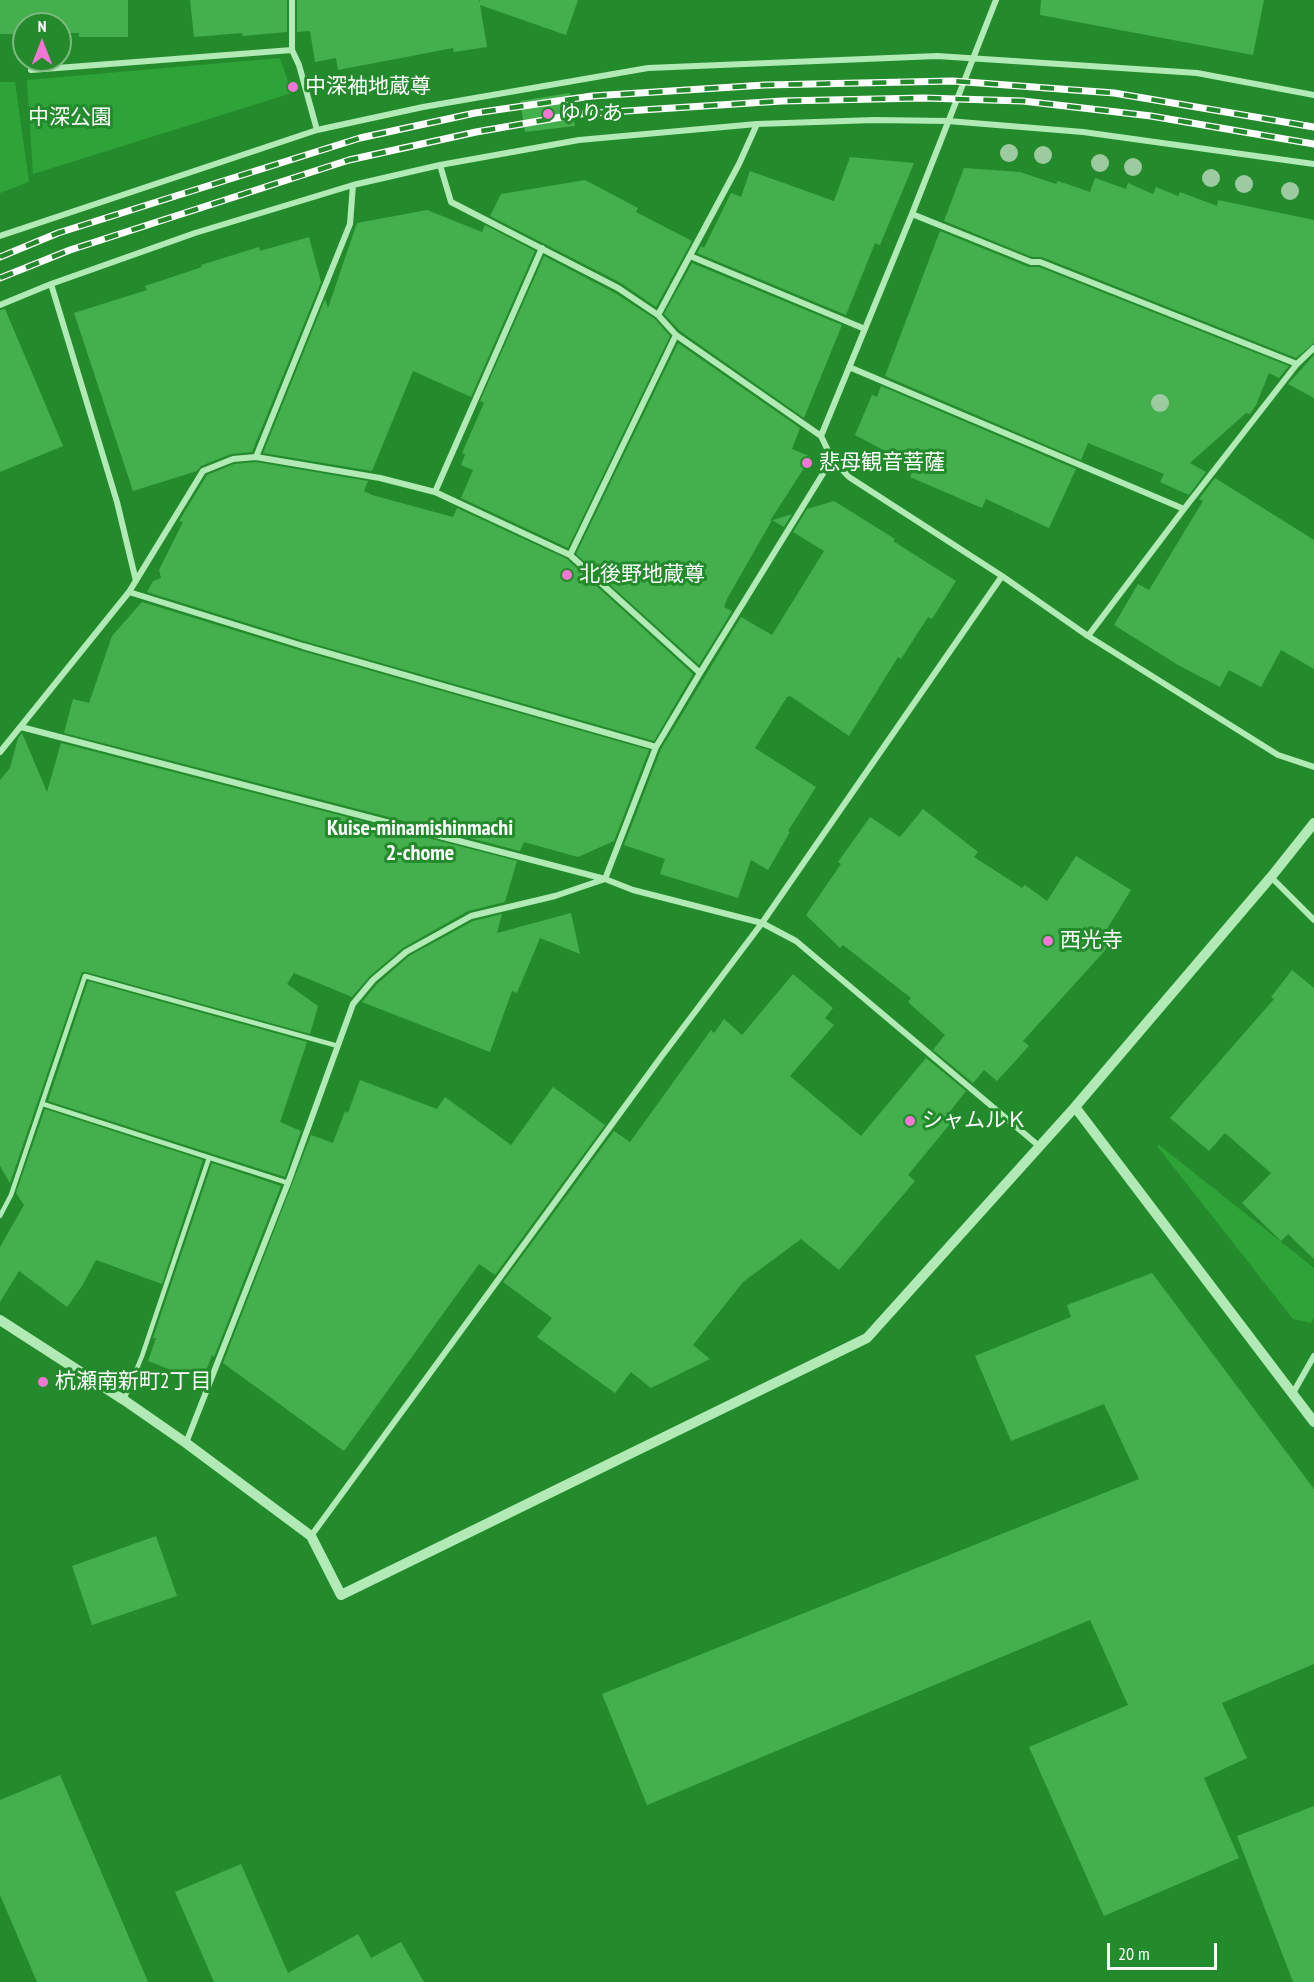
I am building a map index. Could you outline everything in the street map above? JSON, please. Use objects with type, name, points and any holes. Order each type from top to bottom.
[{"type":"street","points":[[292,0],[292,50],[299,65],[317,130]]},
{"type":"street","points":[[821,436],[996,0]]},
{"type":"street","points":[[72,67],[292,50]]},
{"type":"street","points":[[0,236],[317,130],[423,107],[648,68],[937,56],[1197,73],[1314,95]]},
{"type":"street","points":[[0,305],[51,284],[195,233],[353,185],[440,165],[579,140],[757,124],[874,120],[948,121],[1083,132],[1314,164]]},
{"type":"street","points":[[658,315],[739,164],[757,124]]},
{"type":"street","points":[[440,165],[451,201],[618,288],[658,315],[676,335],[821,436],[832,459],[849,477],[1002,576],[1088,636],[1278,755],[1314,767]]},
{"type":"street","points":[[256,457],[350,224],[353,185]]},
{"type":"street","points":[[912,214],[1297,364]]},
{"type":"street","points":[[435,492],[542,248]]},
{"type":"street","points":[[690,256],[865,329]]},
{"type":"street","points":[[51,284],[117,502],[136,581]]},
{"type":"street","points":[[570,555],[676,335]]},
{"type":"street","points":[[1088,636],[1297,364],[1314,348]]},
{"type":"street","points":[[849,367],[1184,509]]},
{"type":"street","points":[[0,753],[129,592],[203,471],[232,459],[256,457],[380,478],[435,492],[570,555],[700,673]]},
{"type":"street","points":[[605,879],[656,747],[832,459]]},
{"type":"street","points":[[311,1536],[661,1057],[762,923],[1002,576]]},
{"type":"street","points":[[129,592],[303,646],[656,747]]},
{"type":"street","points":[[21,727],[605,879],[633,890],[762,923],[796,941],[1039,1146]]},
{"type":"street","points":[[0,741],[8,742]]},
{"type":"street","points":[[0,1320],[186,1443],[311,1536],[341,1595],[867,1338],[1075,1107],[1271,877],[1314,823]]},
{"type":"street","points":[[1271,877],[1314,920]]},
{"type":"street","points":[[186,1443],[288,1183],[353,1004],[373,980],[406,952],[471,916],[555,896],[605,879]]},
{"type":"street","points":[[1075,1107],[1314,1422]]},
{"type":"street","points":[[1293,1393],[1314,1356]]},
{"type":"lane","points":[[0,1216],[11,1195],[86,976],[338,1046]]},
{"type":"lane","points":[[43,1104],[288,1183]]},
{"type":"lane","points":[[124,1400],[142,1356],[209,1158]]},
{"type":"green space","name":"中深公園","points":[[280,58],[292,93],[33,174],[27,80]]},
{"type":"green space","points":[[0,82],[15,82],[29,182],[0,193]]},
{"type":"green space","points":[[1159,1145],[1314,1268],[1314,1317],[1311,1323],[1293,1319],[1157,1146]]},
{"type":"building","points":[[0,0],[128,0],[128,37],[79,37],[79,33],[72,33],[72,12],[12,12],[12,34],[0,34]]},
{"type":"building","points":[[190,0],[287,0],[287,32],[194,37]]},
{"type":"building","points":[[297,0],[479,0],[479,2],[480,0],[578,0],[566,35],[480,5],[487,47],[454,52],[453,48],[338,70],[336,58],[315,62],[310,31],[297,32]]},
{"type":"building","points":[[1041,0],[1264,0],[1253,55],[1040,15]]},
{"type":"building","name":"ゆりあ","points":[[570,93],[575,126],[525,132],[520,101]]},
{"type":"building","points":[[850,157],[914,163],[880,245],[875,243],[846,315],[697,253],[701,246],[704,248],[731,193],[741,197],[750,171],[834,201]]},
{"type":"building","points":[[964,168],[1020,172],[1090,192],[1095,178],[1126,189],[1128,183],[1153,194],[1156,187],[1178,196],[1180,192],[1217,206],[1218,200],[1314,220],[1314,343],[1296,358],[1042,257],[1032,257],[944,221]]},
{"type":"building","points":[[585,180],[638,208],[636,212],[692,241],[656,307],[621,283],[490,216],[501,194]]},
{"type":"building","points":[[427,210],[482,232],[485,225],[535,251],[471,397],[413,371],[372,471],[263,453],[325,299],[328,308],[357,223]]},
{"type":"building","points":[[940,231],[1029,267],[1039,267],[1289,366],[1279,378],[1269,373],[1250,414],[1246,413],[1190,463],[1206,472],[1189,495],[1160,482],[1164,474],[1088,443],[1081,460],[885,376]]},
{"type":"building","points":[[309,237],[321,282],[252,452],[231,454],[201,466],[197,471],[133,491],[74,313],[147,290],[145,286],[202,267],[201,265],[259,247],[260,251]]},
{"type":"building","points":[[544,256],[615,293],[655,319],[670,336],[568,548],[461,498],[473,470],[461,465],[465,455],[462,453],[484,403],[480,401]]},
{"type":"building","points":[[692,263],[842,325],[804,418],[680,331],[664,314]]},
{"type":"building","points":[[5,309],[63,446],[0,472],[0,310]]},
{"type":"building","points":[[678,343],[800,428],[792,449],[811,457],[770,521],[772,520],[727,599],[724,607],[732,611],[699,665],[576,554]]},
{"type":"building","points":[[1314,355],[1314,398],[1288,384]]},
{"type":"building","points":[[881,386],[1076,469],[1049,528],[986,499],[982,508],[910,477],[913,470],[902,466],[904,461],[855,435],[872,395],[877,397]]},
{"type":"building","points":[[256,462],[368,481],[364,491],[372,495],[453,517],[457,508],[567,559],[693,674],[654,741],[304,641],[147,592],[153,581],[161,578],[159,570],[183,522],[179,521],[207,475],[234,464]]},
{"type":"building","points":[[1215,478],[1314,540],[1314,669],[1281,650],[1261,687],[1229,670],[1220,687],[1178,665],[1114,625],[1138,584],[1149,590],[1203,501],[1199,499]]},
{"type":"building","points":[[834,501],[956,581],[932,619],[928,617],[901,659],[898,657],[849,736],[790,696],[787,697],[755,748],[816,787],[788,831],[790,832],[768,870],[751,860],[738,898],[660,874],[665,859],[624,845],[661,749],[741,617],[772,635],[824,551],[793,532],[807,509]]},
{"type":"building","points":[[792,514],[784,527],[772,520]]},
{"type":"building","points":[[142,602],[302,651],[649,750],[614,841],[578,857],[524,842],[520,851],[64,733],[73,699],[89,703],[112,636]]},
{"type":"building","points":[[22,733],[47,792],[61,743],[517,861],[505,902],[468,911],[403,948],[370,976],[352,997],[294,973],[287,984],[318,1006],[310,1034],[82,972],[10,1183],[0,1166],[0,780],[10,768],[18,738]]},
{"type":"building","points":[[923,809],[978,852],[974,857],[1022,888],[1025,885],[1047,901],[1076,856],[1131,890],[1100,940],[1109,946],[1023,1041],[1029,1046],[997,1081],[984,1070],[973,1083],[933,1050],[945,1035],[908,1002],[911,998],[843,945],[840,948],[806,915],[841,864],[838,862],[870,817],[900,837]]},
{"type":"building","points":[[571,913],[580,954],[540,938],[517,993],[512,991],[490,1052],[362,1002],[377,984],[409,956],[473,921],[502,914],[497,933]]},
{"type":"building","points":[[1292,970],[1314,988],[1314,1259],[1288,1234],[1281,1241],[1242,1203],[1271,1173],[1225,1133],[1209,1151],[1170,1118],[1274,999],[1271,997]]},
{"type":"building","points":[[793,974],[833,1008],[825,1018],[834,1025],[790,1076],[861,1136],[926,1058],[966,1091],[944,1119],[950,1124],[908,1175],[915,1181],[839,1270],[801,1239],[743,1282],[693,1345],[710,1359],[651,1388],[631,1372],[615,1393],[537,1337],[552,1318],[503,1282],[614,1131],[630,1142],[711,1030],[714,1033],[724,1019],[742,1035]]},
{"type":"building","points":[[88,981],[307,1042],[280,1122],[301,1131],[285,1177],[48,1101]]},
{"type":"building","points":[[360,1080],[437,1109],[445,1097],[511,1145],[553,1087],[605,1125],[495,1275],[479,1264],[344,1451],[223,1363],[311,1135],[333,1143],[345,1111],[348,1113]]},
{"type":"building","points":[[45,1109],[203,1160],[162,1284],[96,1260],[67,1307],[19,1271],[0,1302],[0,1247],[24,1205],[16,1193]]},
{"type":"building","points":[[212,1163],[281,1186],[202,1382],[148,1361],[156,1338],[153,1338]]},
{"type":"building","points":[[1152,1273],[1314,1489],[1314,1664],[1222,1703],[1247,1758],[1204,1778],[1239,1858],[1104,1916],[1029,1747],[1128,1705],[1090,1620],[647,1805],[602,1694],[1139,1479],[1104,1404],[1011,1441],[975,1356],[1071,1317],[1067,1305]]},
{"type":"building","points":[[156,1536],[177,1596],[92,1625],[72,1566]]},
{"type":"building","points":[[60,1775],[148,1982],[37,1982],[0,1895],[0,1800]]},
{"type":"building","points":[[1314,1806],[1314,1982],[1293,1982],[1237,1836]]},
{"type":"building","points":[[241,1864],[288,1973],[358,1934],[371,1958],[401,1942],[424,1982],[214,1982],[175,1892]]},
{"type":"railway","points":[[0,257],[58,233],[360,138],[475,113],[592,96],[765,85],[953,81],[1114,93],[1314,127]]},
{"type":"railway","points":[[0,278],[70,250],[349,160],[476,132],[579,114],[782,101],[924,98],[1023,101],[1151,116],[1314,144]]},
{"type":"place","name":"中深袖地蔵尊","points":[[293,87]]},
{"type":"place","name":"ゆりあ","points":[[548,114]]},
{"type":"place","name":"悲母観音菩薩","points":[[807,463]]},
{"type":"place","name":"北後野地蔵尊","points":[[567,575]]},
{"type":"place","name":"西光寺","points":[[1048,941]]},
{"type":"place","name":"シャムルＫ","points":[[910,1121]]},
{"type":"place","name":"杭瀬南新町2丁目","points":[[43,1382]]},
{"type":"district","name":"Kuise-minamishinmachi 2-chome","points":[[420,842]]}]
